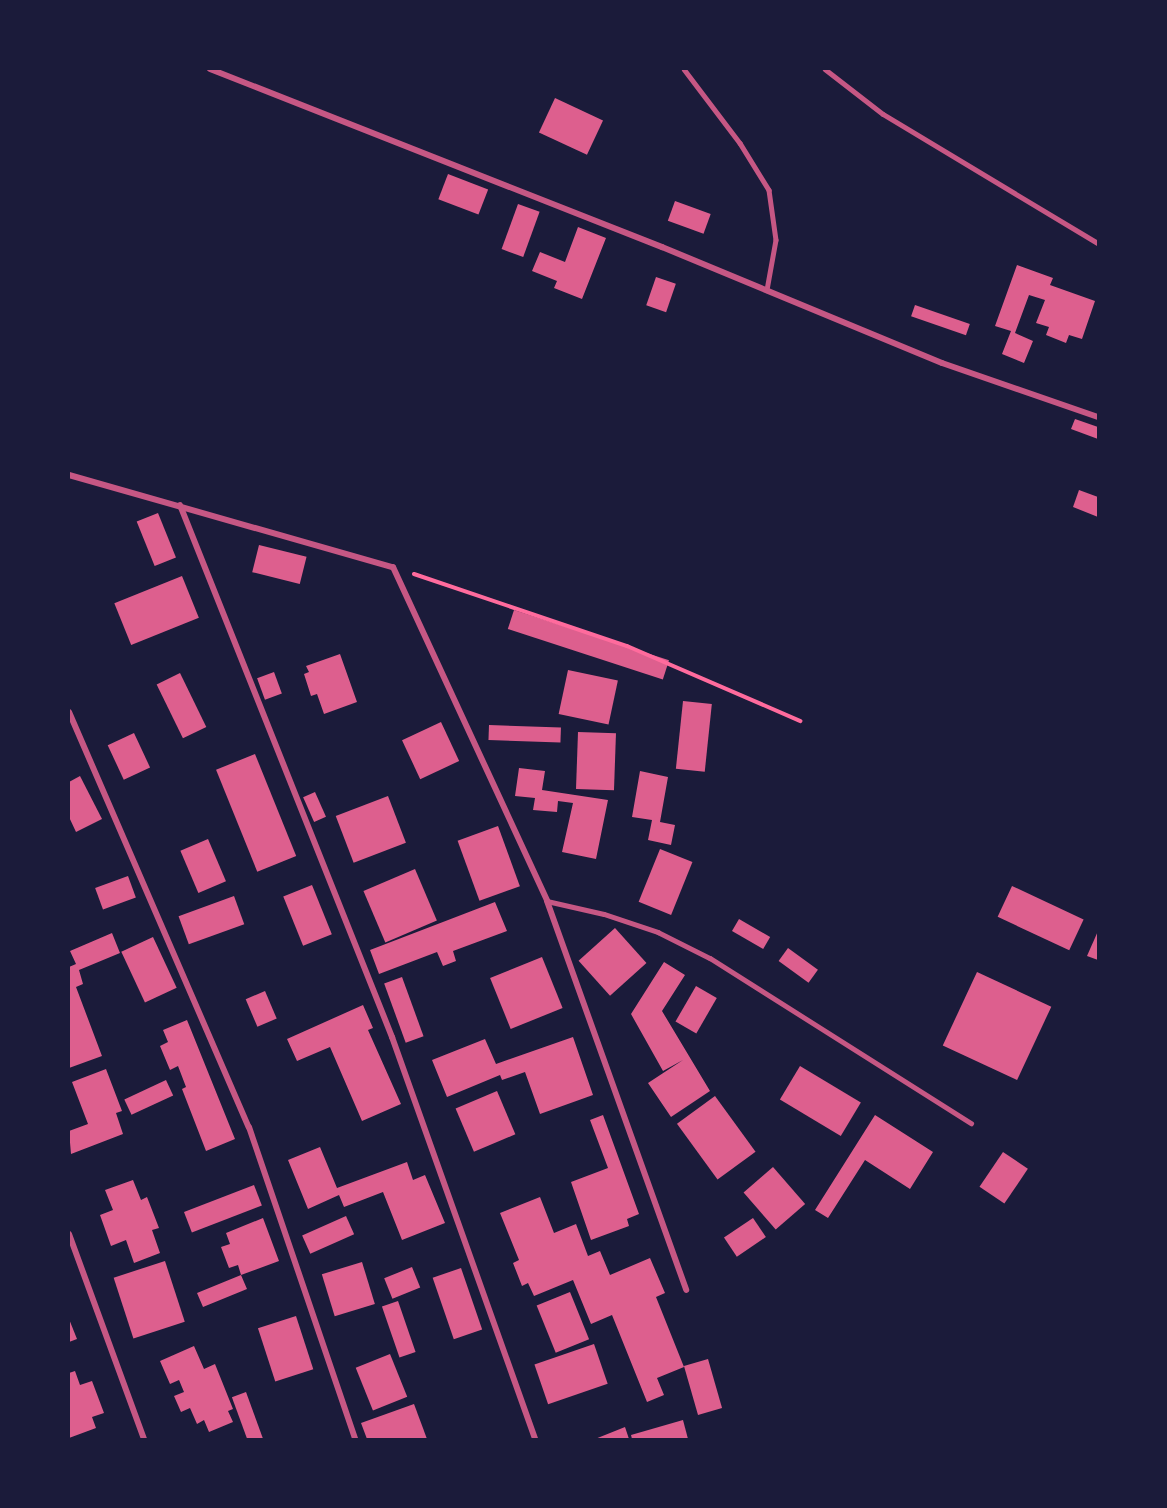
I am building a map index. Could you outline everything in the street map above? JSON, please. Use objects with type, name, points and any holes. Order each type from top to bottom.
[{"type":"street","points":[[212,69],[767,290],[942,363],[1098,417]]},
{"type":"street","points":[[69,475],[393,567],[547,902],[686,1290]]},
{"type":"street","points":[[180,505],[392,1037],[535,1439]]},
{"type":"street","points":[[69,712],[249,1126],[355,1439]]},
{"type":"street","points":[[69,1234],[144,1439]]},
{"type":"lane","points":[[684,69],[740,143],[769,190],[776,240],[767,290]]},
{"type":"lane","points":[[825,69],[883,114],[1098,243]]},
{"type":"lane","points":[[547,902],[604,914],[658,932],[710,958],[971,1123]]},
{"type":"path","points":[[393,567],[627,646],[800,721]]},
{"type":"building","points":[[555,98],[603,120],[587,155],[539,132]]},
{"type":"building","points":[[448,174],[488,189],[478,215],[438,199]]},
{"type":"building","points":[[675,201],[711,214],[704,234],[668,221]]},
{"type":"building","points":[[518,204],[540,212],[523,257],[502,249]]},
{"type":"building","points":[[578,227],[606,238],[582,299],[554,288],[557,281],[532,271],[540,252],[565,262]]},
{"type":"building","points":[[1017,265],[1053,278],[1050,285],[1095,301],[1082,339],[1069,335],[1066,343],[1046,335],[1049,327],[1036,323],[1045,300],[1029,295],[1015,333],[1033,341],[1024,363],[1002,354],[1011,331],[995,326]]},
{"type":"building","points":[[656,277],[676,284],[666,312],[646,305]]},
{"type":"building","points":[[915,305],[970,324],[966,335],[911,316]]},
{"type":"building","points":[[1075,419],[1098,427],[1098,439],[1071,429]]},
{"type":"building","points":[[1079,490],[1098,497],[1098,517],[1073,507]]},
{"type":"building","points":[[158,513],[176,558],[155,566],[137,522]]},
{"type":"building","points":[[259,545],[307,557],[300,584],[252,572]]},
{"type":"building","points":[[182,576],[199,618],[131,645],[114,603]]},
{"type":"building","points":[[514,610],[669,660],[663,679],[508,629]]},
{"type":"building","points":[[340,654],[357,702],[324,714],[317,694],[311,696],[304,674],[309,672],[306,666]]},
{"type":"building","points":[[568,670],[618,681],[609,725],[559,714]]},
{"type":"building","points":[[274,672],[282,694],[265,700],[257,678]]},
{"type":"building","points":[[180,673],[206,727],[183,738],[157,684]]},
{"type":"building","points":[[683,701],[712,704],[705,772],[676,769]]},
{"type":"building","points":[[441,722],[459,761],[420,779],[402,740]]},
{"type":"building","points":[[489,725],[561,728],[560,743],[488,740]]},
{"type":"building","points":[[578,732],[616,733],[614,790],[576,789]]},
{"type":"building","points":[[134,733],[150,767],[124,780],[108,745]]},
{"type":"building","points":[[255,754],[296,856],[257,872],[216,770]]},
{"type":"building","points":[[519,768],[545,771],[542,790],[608,800],[596,859],[562,852],[573,803],[558,801],[557,812],[533,810],[535,798],[515,796]]},
{"type":"building","points":[[640,771],[668,777],[660,822],[675,825],[671,845],[648,840],[652,820],[632,817]]},
{"type":"building","points":[[80,776],[102,819],[76,832],[69,817],[69,782]]},
{"type":"building","points":[[315,792],[326,817],[314,822],[303,797]]},
{"type":"building","points":[[388,796],[406,843],[354,863],[336,816]]},
{"type":"building","points":[[498,826],[520,886],[479,901],[458,841]]},
{"type":"building","points":[[208,839],[226,881],[198,893],[180,851]]},
{"type":"building","points":[[660,849],[692,862],[671,915],[639,902]]},
{"type":"building","points":[[415,869],[437,921],[385,942],[363,891]]},
{"type":"building","points":[[128,876],[136,898],[103,910],[95,888]]},
{"type":"building","points":[[312,885],[332,934],[303,946],[283,897]]},
{"type":"building","points":[[1012,886],[1084,919],[1069,950],[998,917]]},
{"type":"building","points":[[234,896],[244,924],[189,944],[179,916]]},
{"type":"building","points":[[495,902],[507,931],[453,951],[456,961],[443,966],[437,952],[379,974],[370,950]]},
{"type":"building","points":[[739,919],[770,937],[763,949],[732,931]]},
{"type":"building","points":[[615,928],[646,963],[610,996],[579,961]]},
{"type":"building","points":[[1098,931],[1098,960],[1087,956]]},
{"type":"building","points":[[112,933],[120,953],[79,970],[83,984],[76,987],[102,1056],[69,1068],[69,967],[76,964],[70,951]]},
{"type":"building","points":[[153,937],[177,988],[145,1003],[121,952]]},
{"type":"building","points":[[788,948],[818,970],[809,983],[779,961]]},
{"type":"building","points":[[542,957],[563,1008],[511,1029],[490,978]]},
{"type":"building","points":[[664,962],[685,975],[662,1011],[710,1091],[671,1117],[648,1083],[683,1060],[663,1071],[631,1014]]},
{"type":"building","points":[[977,972],[1051,1007],[1017,1080],[943,1045]]},
{"type":"building","points":[[402,977],[424,1036],[406,1043],[384,983]]},
{"type":"building","points":[[696,986],[717,998],[696,1034],[676,1022]]},
{"type":"building","points":[[265,991],[277,1019],[257,1027],[246,999]]},
{"type":"building","points":[[363,1005],[373,1028],[368,1030],[401,1104],[362,1121],[330,1047],[297,1061],[287,1039]]},
{"type":"building","points":[[187,1020],[235,1139],[206,1151],[182,1089],[186,1087],[178,1066],[170,1070],[160,1046],[168,1042],[163,1030]]},
{"type":"building","points":[[573,1037],[593,1095],[540,1114],[525,1072],[502,1080],[500,1075],[447,1097],[432,1060],[485,1039],[496,1064]]},
{"type":"building","points":[[800,1066],[861,1103],[841,1136],[780,1099]]},
{"type":"building","points":[[106,1069],[122,1111],[116,1113],[123,1134],[71,1154],[69,1131],[88,1124],[72,1082]]},
{"type":"building","points":[[166,1080],[173,1095],[131,1115],[124,1099]]},
{"type":"building","points":[[497,1091],[515,1134],[474,1152],[456,1109]]},
{"type":"building","points":[[715,1096],[756,1152],[718,1179],[677,1124]]},
{"type":"building","points":[[603,1115],[639,1214],[627,1219],[629,1226],[591,1240],[571,1182],[608,1168],[590,1120]]},
{"type":"building","points":[[875,1115],[933,1152],[910,1189],[865,1160],[828,1218],[815,1210]]},
{"type":"building","points":[[320,1147],[337,1188],[407,1162],[413,1180],[425,1175],[445,1223],[402,1240],[383,1192],[344,1207],[339,1195],[308,1209],[288,1160]]},
{"type":"building","points":[[1003,1152],[1028,1169],[1004,1204],[980,1187]]},
{"type":"building","points":[[773,1167],[805,1204],[776,1230],[744,1193]]},
{"type":"building","points":[[133,1180],[141,1200],[147,1197],[159,1228],[152,1230],[160,1253],[134,1263],[126,1240],[111,1246],[100,1215],[113,1210],[105,1190]]},
{"type":"building","points":[[254,1185],[262,1206],[192,1232],[184,1212]]},
{"type":"building","points":[[540,1197],[554,1233],[576,1224],[588,1256],[600,1251],[610,1275],[650,1258],[665,1293],[656,1297],[684,1367],[657,1378],[664,1395],[647,1402],[612,1315],[591,1324],[573,1280],[534,1296],[528,1283],[522,1286],[513,1263],[519,1260],[500,1213]]},
{"type":"building","points":[[346,1216],[354,1234],[310,1254],[302,1236]]},
{"type":"building","points":[[263,1218],[279,1261],[241,1275],[238,1265],[229,1268],[221,1247],[230,1244],[226,1233]]},
{"type":"building","points":[[753,1218],[766,1237],[737,1257],[724,1238]]},
{"type":"building","points":[[165,1261],[185,1322],[133,1339],[114,1278]]},
{"type":"building","points":[[362,1262],[375,1304],[335,1316],[322,1274]]},
{"type":"building","points":[[412,1267],[420,1287],[392,1299],[384,1278]]},
{"type":"building","points":[[461,1268],[482,1329],[454,1339],[433,1278]]},
{"type":"building","points":[[241,1275],[247,1289],[203,1307],[197,1293]]},
{"type":"building","points":[[570,1292],[589,1339],[556,1353],[537,1305]]},
{"type":"building","points":[[398,1301],[416,1352],[400,1358],[382,1307]]},
{"type":"building","points":[[296,1316],[313,1369],[275,1382],[258,1328]]},
{"type":"building","points":[[69,1319],[77,1339],[69,1342]]},
{"type":"building","points":[[594,1344],[608,1384],[548,1404],[534,1365]]},
{"type":"building","points":[[194,1346],[204,1369],[215,1364],[233,1409],[228,1411],[233,1422],[209,1432],[204,1420],[197,1424],[190,1408],[181,1412],[174,1396],[184,1392],[179,1380],[170,1384],[160,1361]]},
{"type":"building","points":[[390,1354],[407,1397],[373,1411],[356,1368]]},
{"type":"building","points":[[708,1359],[722,1408],[698,1415],[684,1366]]},
{"type":"building","points":[[75,1371],[80,1385],[92,1381],[104,1413],[92,1417],[96,1428],[69,1438],[69,1373]]},
{"type":"building","points":[[246,1392],[263,1439],[247,1439],[232,1397]]},
{"type":"building","points":[[414,1404],[427,1439],[367,1439],[361,1423]]},
{"type":"building","points":[[683,1420],[688,1439],[632,1439],[631,1435]]},
{"type":"building","points":[[625,1427],[629,1439],[595,1439]]}]
